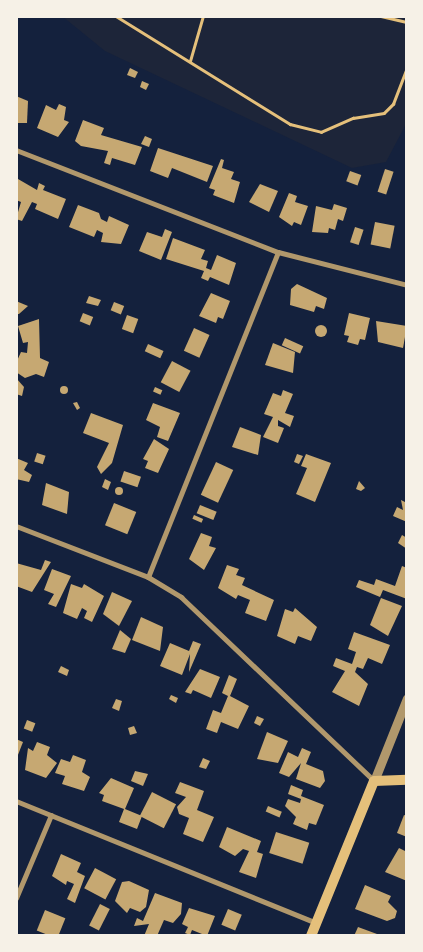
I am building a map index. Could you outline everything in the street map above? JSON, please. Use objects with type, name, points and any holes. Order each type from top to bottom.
[{"type":"main road","points":[[311,936],[374,781],[407,780]]},
{"type":"street","points":[[16,150],[278,252],[407,284]]},
{"type":"street","points":[[148,577],[278,252]]},
{"type":"street","points":[[16,526],[148,577],[181,597],[374,781],[407,698]]},
{"type":"street","points":[[16,801],[316,923]]},
{"type":"street","points":[[16,898],[51,815]]},
{"type":"path","points":[[116,16],[290,124],[321,132],[353,118],[384,113],[393,104],[407,68]]},
{"type":"path","points":[[190,61],[203,16]]},
{"type":"path","points":[[381,16],[407,22]]},
{"type":"shaded area","points":[[62,16],[407,16],[407,122],[386,162],[352,168],[105,51]]},
{"type":"building","points":[[130,68],[138,72],[135,78],[127,75]]},
{"type":"building","points":[[142,81],[149,84],[146,90],[140,87]]},
{"type":"building","points":[[16,96],[28,101],[27,123],[16,123]]},
{"type":"building","points":[[59,104],[66,107],[64,120],[69,122],[58,137],[37,128],[46,105],[56,110]]},
{"type":"building","points":[[83,120],[104,128],[101,135],[142,147],[135,165],[112,158],[110,165],[104,163],[108,151],[81,146],[75,141]]},
{"type":"building","points":[[145,136],[152,139],[149,147],[141,144]]},
{"type":"building","points":[[158,148],[213,166],[207,182],[172,168],[168,178],[150,171]]},
{"type":"building","points":[[221,159],[224,160],[222,168],[234,172],[231,179],[240,182],[234,203],[213,195],[215,190],[209,188]]},
{"type":"building","points":[[385,169],[394,172],[386,195],[378,192]]},
{"type":"building","points":[[350,171],[361,175],[358,185],[346,181]]},
{"type":"building","points":[[18,179],[37,190],[39,183],[45,186],[43,190],[66,199],[58,219],[35,209],[37,204],[32,202],[22,221],[16,219],[21,202],[16,200]]},
{"type":"building","points":[[260,184],[278,191],[269,212],[249,202]]},
{"type":"building","points":[[289,193],[297,196],[295,202],[308,206],[301,225],[294,222],[292,226],[279,217]]},
{"type":"building","points":[[334,204],[347,208],[343,221],[338,219],[335,230],[329,228],[328,233],[312,232],[316,206],[332,210]]},
{"type":"building","points":[[78,205],[99,213],[101,219],[107,222],[109,216],[129,225],[121,244],[101,242],[103,233],[97,230],[94,237],[69,227]]},
{"type":"building","points":[[375,222],[395,226],[390,248],[371,245]]},
{"type":"building","points":[[355,227],[364,230],[359,245],[350,242]]},
{"type":"building","points":[[165,229],[172,232],[161,260],[139,251],[147,232],[162,237]]},
{"type":"building","points":[[173,238],[205,250],[201,259],[208,261],[206,268],[211,270],[217,255],[236,263],[229,285],[210,277],[208,281],[201,278],[204,271],[166,259]]},
{"type":"building","points":[[297,284],[327,298],[324,309],[316,306],[314,312],[290,305],[291,289]]},
{"type":"building","points":[[211,293],[230,301],[223,319],[218,317],[216,323],[199,316]]},
{"type":"building","points":[[89,296],[101,300],[98,306],[86,303]]},
{"type":"building","points":[[16,301],[28,306],[19,314],[16,314]]},
{"type":"building","points":[[114,302],[124,306],[121,314],[111,310]]},
{"type":"building","points":[[83,313],[93,317],[90,325],[80,321]]},
{"type":"building","points":[[349,313],[370,318],[365,340],[360,339],[358,345],[347,342],[349,336],[344,335]]},
{"type":"building","points":[[127,315],[138,319],[133,333],[122,329]]},
{"type":"building","points":[[39,319],[40,358],[49,362],[44,377],[36,374],[25,378],[16,372],[16,363],[21,352],[27,353],[28,342],[23,343],[18,326]]},
{"type":"building","points":[[376,321],[407,326],[403,348],[378,342]]},
{"type":"building","points":[[323,325],[326,326],[326,336],[319,337],[316,336],[315,329],[316,326]]},
{"type":"building","points":[[194,328],[210,335],[199,358],[184,351]]},
{"type":"building","points":[[285,338],[303,346],[300,353],[282,345]]},
{"type":"building","points":[[273,343],[295,352],[293,373],[265,365]]},
{"type":"building","points":[[148,344],[164,351],[160,358],[145,351]]},
{"type":"building","points":[[172,361],[191,371],[179,392],[161,382]]},
{"type":"building","points":[[16,378],[24,387],[22,396],[16,394]]},
{"type":"building","points":[[64,386],[68,390],[64,394],[60,390]]},
{"type":"building","points":[[155,387],[162,390],[160,395],[153,392]]},
{"type":"building","points":[[283,390],[293,394],[285,413],[294,416],[290,427],[278,420],[278,426],[284,428],[278,443],[263,437],[273,417],[264,414],[273,393],[281,396]]},
{"type":"building","points":[[77,402],[80,408],[77,410],[73,403]]},
{"type":"building","points":[[153,403],[180,413],[168,441],[157,437],[160,427],[146,420]]},
{"type":"building","points":[[91,413],[123,425],[112,463],[101,474],[97,467],[109,443],[83,433]]},
{"type":"building","points":[[240,427],[261,435],[258,455],[232,447]]},
{"type":"building","points":[[154,439],[169,449],[158,473],[145,468],[148,461],[143,459]]},
{"type":"building","points":[[37,453],[46,456],[43,464],[34,462]]},
{"type":"building","points":[[297,454],[303,456],[299,464],[294,462]]},
{"type":"building","points":[[306,454],[331,463],[315,502],[296,494],[307,468],[301,466]]},
{"type":"building","points":[[16,458],[28,463],[24,470],[32,475],[29,482],[16,479]]},
{"type":"building","points":[[216,462],[233,470],[218,503],[201,495]]},
{"type":"building","points":[[124,471],[141,477],[137,487],[120,481]]},
{"type":"building","points":[[105,479],[111,482],[108,490],[102,487]]},
{"type":"building","points":[[359,481],[365,488],[361,491],[356,489]]},
{"type":"building","points":[[46,483],[69,492],[67,514],[42,505]]},
{"type":"building","points":[[119,487],[123,491],[119,495],[115,491]]},
{"type":"building","points":[[401,500],[407,503],[407,522],[393,516],[397,507],[403,510]]},
{"type":"building","points":[[114,503],[136,512],[127,534],[105,525]]},
{"type":"building","points":[[200,505],[217,512],[213,520],[197,513]]},
{"type":"building","points":[[194,515],[203,519],[202,523],[192,519]]},
{"type":"building","points":[[201,533],[212,537],[209,546],[216,548],[204,570],[189,559]]},
{"type":"building","points":[[402,535],[407,538],[407,549],[398,543]]},
{"type":"building","points":[[45,560],[51,562],[32,592],[16,586],[16,563],[41,570]]},
{"type":"building","points":[[227,565],[239,569],[236,575],[245,578],[242,585],[274,600],[266,621],[245,613],[250,600],[238,595],[236,599],[218,588]]},
{"type":"building","points":[[402,566],[407,568],[407,599],[383,590],[380,597],[356,587],[359,580],[374,585],[376,579],[395,586]]},
{"type":"building","points":[[52,569],[71,576],[56,607],[48,604],[54,594],[44,590]]},
{"type":"building","points":[[71,584],[82,588],[84,584],[104,596],[92,622],[84,618],[87,611],[82,608],[77,619],[63,613]]},
{"type":"building","points":[[112,592],[132,601],[119,626],[103,614]]},
{"type":"building","points":[[381,598],[402,606],[388,636],[370,625]]},
{"type":"building","points":[[295,608],[317,627],[311,641],[298,636],[295,644],[277,636],[285,609],[293,612]]},
{"type":"building","points":[[141,617],[163,627],[160,651],[132,640]]},
{"type":"building","points":[[120,630],[131,639],[125,653],[112,649]]},
{"type":"building","points":[[354,632],[390,645],[382,664],[368,658],[363,669],[357,667],[355,672],[368,684],[359,706],[332,692],[345,671],[333,666],[336,658],[352,664],[356,652],[348,649]]},
{"type":"building","points":[[193,641],[201,644],[189,672],[190,654],[182,675],[160,666],[170,643],[189,651]]},
{"type":"building","points":[[61,666],[69,670],[67,676],[58,672]]},
{"type":"building","points":[[200,669],[220,677],[211,698],[193,690],[191,694],[185,692]]},
{"type":"building","points":[[229,675],[237,679],[230,696],[249,706],[238,729],[221,722],[217,733],[206,729],[213,710],[221,713],[228,696],[222,693]]},
{"type":"building","points":[[171,695],[178,698],[176,703],[169,699]]},
{"type":"building","points":[[116,699],[122,701],[119,711],[112,708]]},
{"type":"building","points":[[257,716],[264,719],[260,726],[254,723]]},
{"type":"building","points":[[27,720],[35,723],[32,732],[24,728]]},
{"type":"building","points":[[134,726],[137,733],[130,735],[128,728]]},
{"type":"building","points":[[267,732],[288,741],[278,763],[257,759]]},
{"type":"building","points":[[16,739],[23,742],[16,760]]},
{"type":"building","points":[[37,742],[50,747],[47,755],[57,763],[46,778],[25,770],[28,748],[33,751]]},
{"type":"building","points":[[302,748],[311,752],[306,764],[323,771],[325,781],[320,788],[296,779],[301,763],[289,777],[279,773],[288,752],[298,757]]},
{"type":"building","points":[[73,755],[86,760],[82,772],[90,777],[84,791],[62,784],[65,776],[55,773],[61,759],[70,762]]},
{"type":"building","points":[[203,758],[210,761],[206,769],[199,767]]},
{"type":"building","points":[[135,771],[148,774],[143,786],[131,781]]},
{"type":"building","points":[[111,778],[134,788],[125,809],[142,816],[137,829],[119,822],[124,809],[102,801],[104,795],[99,793]]},
{"type":"building","points":[[180,782],[204,791],[197,810],[214,817],[203,842],[183,834],[189,818],[179,814],[177,807],[186,797],[175,793]]},
{"type":"building","points":[[291,785],[303,790],[301,796],[324,805],[316,825],[309,823],[307,830],[293,824],[296,817],[285,806],[288,799],[300,803],[301,799],[288,794]]},
{"type":"building","points":[[152,792],[176,804],[164,828],[140,816]]},
{"type":"building","points":[[268,806],[282,812],[279,817],[266,812]]},
{"type":"building","points":[[404,815],[407,816],[407,837],[397,833]]},
{"type":"building","points":[[227,827],[261,841],[257,852],[263,854],[256,878],[239,872],[249,851],[243,849],[235,856],[219,847]]},
{"type":"building","points":[[276,832],[309,843],[302,864],[269,853]]},
{"type":"building","points":[[399,848],[407,852],[407,881],[385,872]]},
{"type":"building","points":[[61,854],[81,863],[77,872],[85,876],[75,903],[67,899],[74,884],[67,881],[66,885],[52,876]]},
{"type":"building","points":[[95,868],[116,879],[105,900],[84,888]]},
{"type":"building","points":[[129,881],[149,890],[146,907],[140,912],[130,908],[127,913],[115,901],[122,882]]},
{"type":"building","points":[[365,885],[391,896],[388,902],[397,911],[395,918],[387,921],[355,909]]},
{"type":"building","points":[[155,893],[182,903],[181,914],[173,923],[164,920],[157,936],[144,936],[149,924],[134,926],[137,918],[143,921]]},
{"type":"building","points":[[100,904],[110,909],[99,930],[89,925]]},
{"type":"building","points":[[189,908],[215,916],[207,936],[192,930],[190,935],[185,933],[188,927],[182,924]]},
{"type":"building","points":[[228,909],[242,915],[235,931],[221,925]]},
{"type":"building","points":[[45,910],[65,918],[58,936],[51,936],[37,930]]},
{"type":"building","points":[[358,927],[377,934],[376,936],[354,936]]}]
